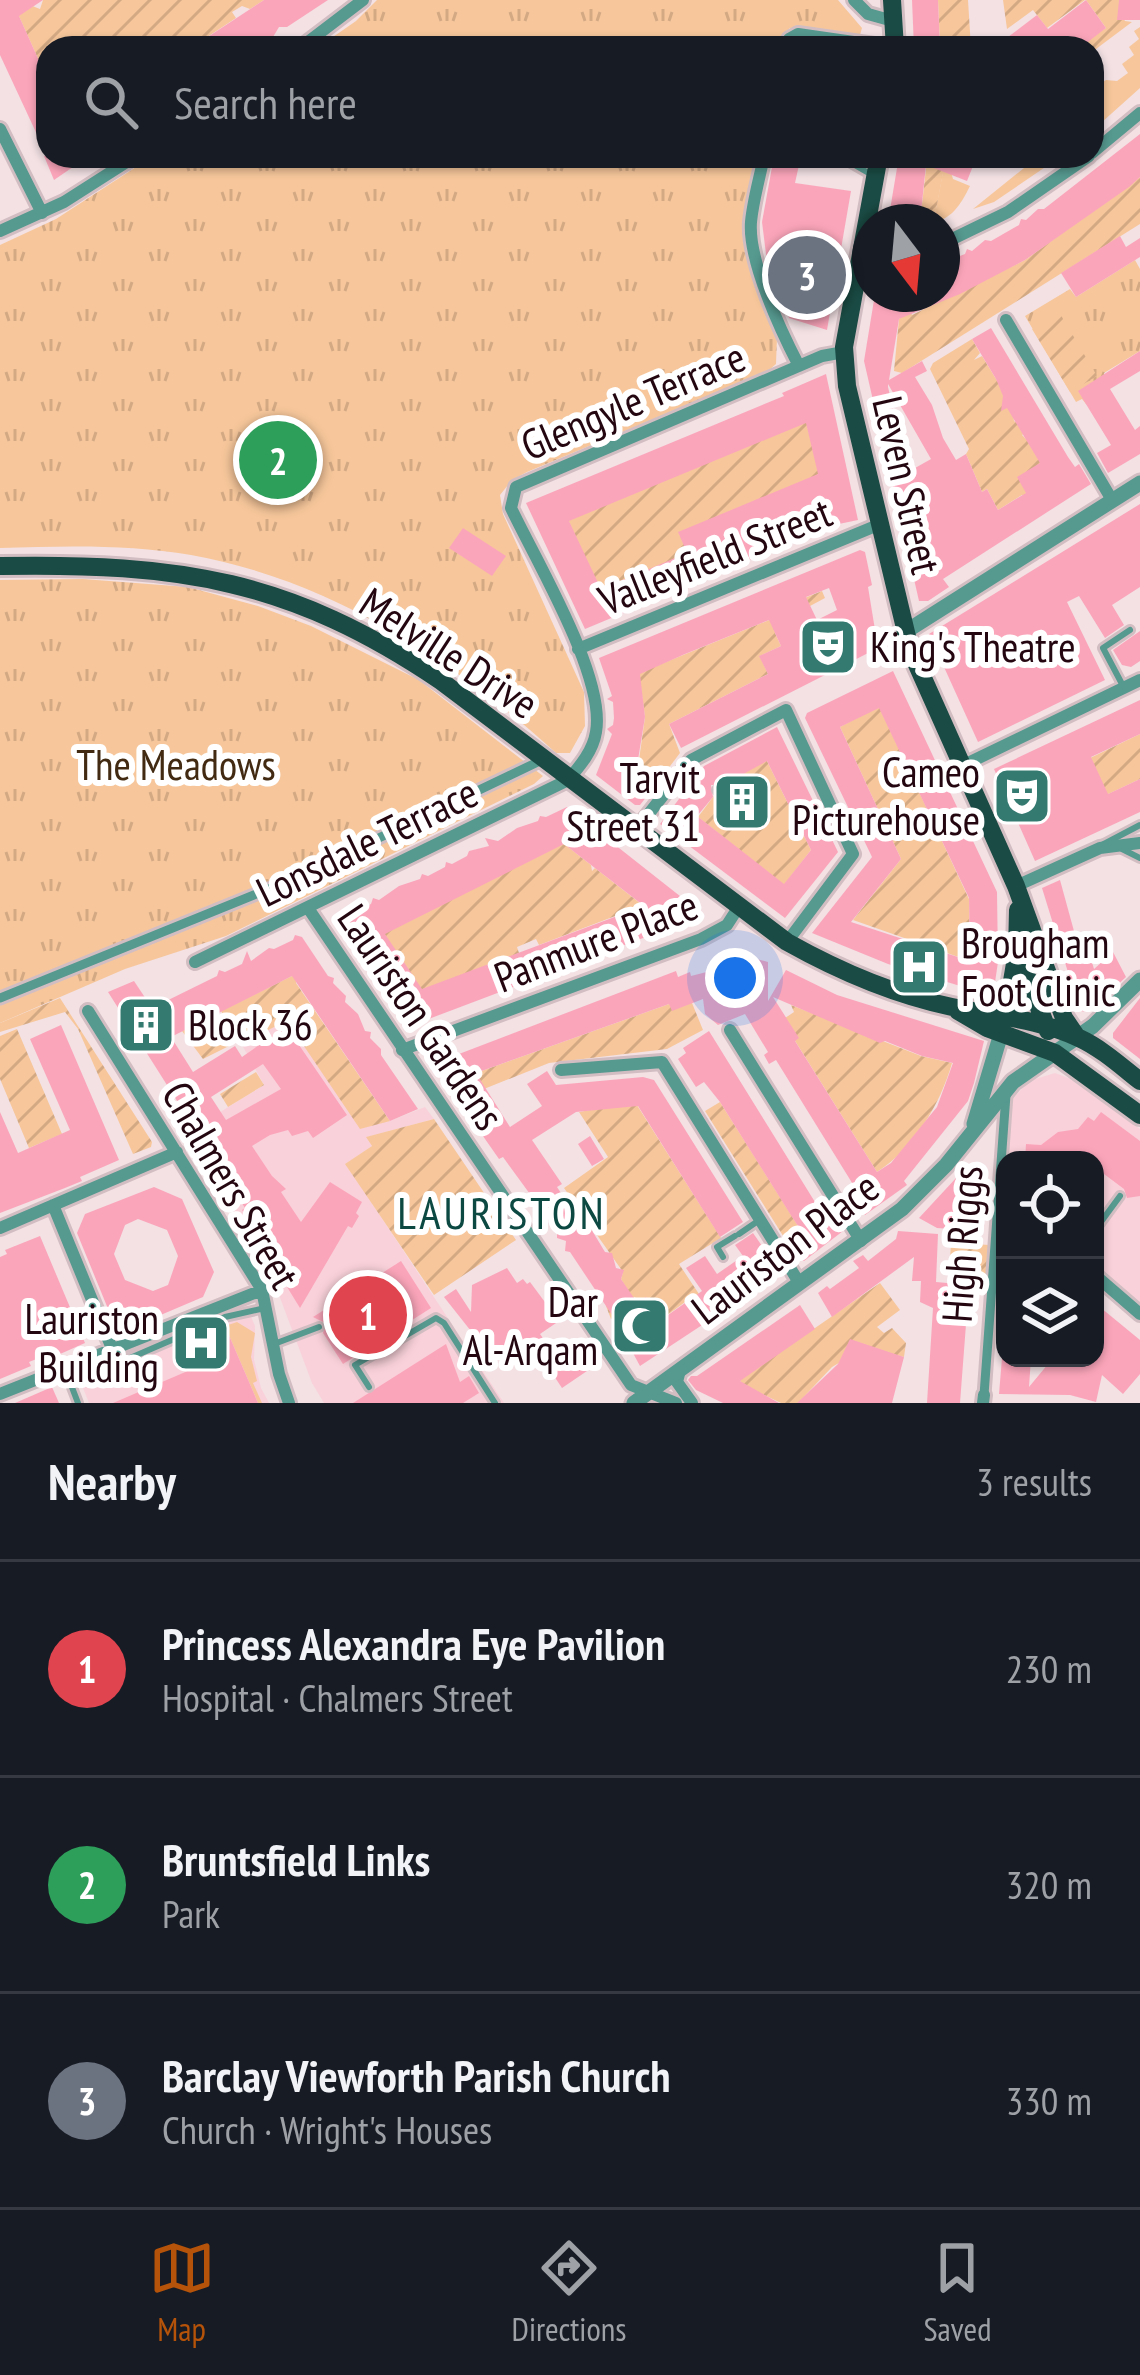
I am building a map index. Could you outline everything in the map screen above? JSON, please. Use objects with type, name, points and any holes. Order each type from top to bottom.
[{"type":"main road","name":"Leven Street","points":[[872,204],[877,168]]},
{"type":"main road","name":"Leven Street","points":[[853,312],[844,352],[846,380],[904,632],[1018,893],[1063,1029]]},
{"type":"main road","name":"Melville Drive","points":[[0,566],[142,568],[209,577],[267,592],[320,613],[397,651],[787,942],[832,966],[1004,1024]]},
{"type":"main road","points":[[1004,1024],[1017,952],[1018,893]]},
{"type":"main road","points":[[1017,952],[1063,1029],[1140,1081]]},
{"type":"main road","points":[[1004,1024],[1063,1029]]},
{"type":"main road","points":[[1004,1024],[1055,1053],[1140,1115]]},
{"type":"main road","points":[[1055,1053],[1063,1029]]},
{"type":"street","points":[[316,36],[363,0]]},
{"type":"street","points":[[854,0],[868,14],[892,10]]},
{"type":"street","points":[[1104,143],[1140,112]]},
{"type":"street","points":[[0,129],[42,213]]},
{"type":"street","points":[[0,231],[42,213],[116,168]]},
{"type":"street","points":[[761,168],[751,217],[753,244],[799,366]]},
{"type":"street","points":[[960,235],[1008,212],[1071,168]]},
{"type":"street","points":[[1006,320],[1112,500]]},
{"type":"street","name":"Glengyle Terrace","points":[[578,649],[511,508],[516,487],[799,366],[844,352]]},
{"type":"street","points":[[904,632],[1140,483]]},
{"type":"street","name":"Valleyfield Street","points":[[578,649],[878,525]]},
{"type":"street","points":[[568,780],[586,757],[597,727],[593,689],[578,649]]},
{"type":"street","points":[[962,766],[1140,680]]},
{"type":"street","points":[[636,830],[705,751],[786,710],[853,854],[787,942]]},
{"type":"street","points":[[0,998],[291,880],[544,759]]},
{"type":"street","name":"Lonsdale Terrace","points":[[194,962],[568,780]]},
{"type":"street","points":[[1018,893],[1106,847],[1140,843]]},
{"type":"street","name":"Lauriston Gardens","points":[[308,908],[641,1398]]},
{"type":"street","name":"Panmure Place","points":[[402,1050],[701,939],[727,925],[738,908]]},
{"type":"street","points":[[1063,1029],[1097,1023],[1140,981]]},
{"type":"street","name":"Chalmers Street","points":[[88,1011],[262,1290],[289,1403]]},
{"type":"street","name":"Lauriston Place","points":[[968,1138],[1004,1024]]},
{"type":"street","points":[[730,1030],[861,1240]]},
{"type":"street","name":"Lauriston Place","points":[[641,1398],[910,1201],[1006,1090],[1055,1053]]},
{"type":"street","points":[[561,1070],[662,1062],[800,1284]]},
{"type":"street","name":"High Riggs","points":[[1004,1151],[1006,1090]]},
{"type":"street","points":[[0,1228],[177,1152]]},
{"type":"street","points":[[53,1205],[113,1351]]},
{"type":"street","points":[[1104,1283],[1140,1314]]},
{"type":"street","points":[[0,1394],[262,1290]]},
{"type":"street","name":"High Riggs","points":[[984,1399],[996,1294]]},
{"type":"street","points":[[680,1370],[677,1382],[692,1403]]},
{"type":"street","points":[[641,1398],[676,1403]]},
{"type":"lane","points":[[1125,688],[1103,648],[1130,630]]},
{"type":"lane","points":[[718,790],[740,818]]},
{"type":"lane","points":[[1140,824],[1105,840],[1106,847],[1140,858]]},
{"type":"lane","points":[[1104,1218],[1120,1196]]},
{"type":"lane","points":[[723,1257],[717,1247],[761,1219]]},
{"type":"lane","points":[[100,1371],[226,1317],[269,1308]]},
{"type":"lane","points":[[369,1387],[356,1366],[424,1317],[436,1318],[444,1323],[495,1403]]},
{"type":"lane","points":[[274,1344],[319,1327]]},
{"type":"lane","points":[[65,1369],[78,1403]]},
{"type":"shaded area","points":[[287,1021],[390,1121],[425,1107],[434,1119],[367,1137],[372,1146],[346,1164],[504,1403],[324,1403],[312,1383],[270,1271],[186,1133],[264,1085],[241,1043]]},
{"type":"shaded area","points":[[1055,1073],[1076,1081],[1140,1129],[1140,1307],[1104,1279],[1104,1151],[1006,1151],[1009,1103],[1029,1081]]},
{"type":"shaded area","name":"Lauriston Building","points":[[245,1303],[255,1326],[254,1360],[269,1403],[89,1403],[77,1373]]},
{"type":"green space","points":[[43,0],[264,0],[232,12],[236,18],[209,36],[36,36],[36,54],[18,14],[30,5],[40,9]]},
{"type":"green space","points":[[377,0],[838,0],[862,28],[856,36],[790,28],[783,36],[334,36]]},
{"type":"green space","points":[[938,0],[968,0],[970,36],[940,36]]},
{"type":"green space","points":[[1003,0],[1085,0],[1047,28],[1033,10],[1007,29]]},
{"type":"green space","points":[[1086,0],[1121,0],[1118,12],[1132,22],[1104,43],[1104,36],[1092,36],[1106,28]]},
{"type":"green space","points":[[1140,27],[1140,88],[1104,120],[1104,81],[1117,81],[1128,73],[1122,64],[1134,55],[1129,47],[1139,39],[1134,31]]},
{"type":"green space","points":[[135,168],[757,168],[744,230],[777,338],[776,364],[527,472],[512,480],[500,495],[503,514],[584,692],[585,726],[570,753],[556,753],[475,686],[387,628],[293,583],[167,551],[0,548],[0,245],[56,219]]},
{"type":"green space","points":[[926,168],[944,168],[937,204],[922,204]]},
{"type":"green space","points":[[944,168],[950,168],[953,179],[970,186],[960,204],[937,204]]},
{"type":"green space","points":[[1024,168],[1044,168],[994,202],[973,209]]},
{"type":"green space","points":[[1140,177],[1140,224],[902,373],[894,371],[899,319],[905,312],[960,312],[960,292],[1025,260]]},
{"type":"green space","points":[[1135,260],[1140,269],[1140,351],[1104,373],[1108,390],[1086,404],[1082,399],[1076,402],[1025,316],[1070,289],[1076,297]]},
{"type":"green space","points":[[1059,312],[1097,376],[1070,392],[1032,329]]},
{"type":"green space","points":[[972,339],[980,353],[974,360],[982,356],[1007,397],[1002,404],[1012,405],[1014,421],[1028,431],[1022,435],[1043,456],[1031,496],[1022,495],[998,510],[987,489],[982,492],[966,454],[969,449],[930,369]]},
{"type":"green space","points":[[808,413],[820,473],[687,553],[600,592],[566,515]]},
{"type":"green space","name":"The Meadows","points":[[83,579],[188,587],[311,626],[419,680],[543,776],[226,936],[125,969],[0,1023],[0,580]]},
{"type":"green space","points":[[822,591],[825,598],[797,613],[775,633],[781,646],[760,656],[768,674],[669,724],[680,753],[658,782],[631,761],[639,760],[645,717],[639,673],[779,616],[777,609]]},
{"type":"green space","points":[[879,706],[969,899],[974,960],[969,964],[853,920],[901,859],[840,727]]},
{"type":"green space","points":[[1140,734],[1140,779],[1104,796],[1088,759]]},
{"type":"green space","points":[[766,759],[811,850],[784,885],[698,817],[716,793],[739,824],[745,822],[739,808],[749,804],[746,796],[735,800],[719,788]]},
{"type":"green space","points":[[563,843],[591,865],[592,871],[595,868],[645,907],[643,913],[631,910],[539,945],[536,939],[517,947],[519,953],[421,993],[379,936]]},
{"type":"green space","points":[[296,974],[296,983],[390,1121],[360,1129],[287,1021],[241,1043],[221,1011]]},
{"type":"green space","points":[[60,998],[151,1147],[133,1154],[78,1029],[65,1012],[0,1032],[0,1023]]},
{"type":"green space","points":[[692,1003],[703,1030],[667,1049],[549,1063],[484,1089],[476,1073],[669,1004]]},
{"type":"green space","points":[[791,1005],[921,1056],[952,1063],[924,1124],[903,1151],[877,1172],[782,1020],[794,1012]]},
{"type":"green space","points":[[208,1017],[229,1046],[203,1059],[182,1031]]},
{"type":"green space","points":[[17,1029],[62,1134],[29,1148],[0,1079],[0,1036]]},
{"type":"green space","points":[[256,1072],[264,1085],[228,1107],[220,1094]]},
{"type":"green space","points":[[635,1102],[721,1238],[679,1264],[711,1312],[692,1297],[666,1316],[676,1332],[669,1333],[646,1298],[638,1302],[635,1297],[611,1319],[606,1306],[628,1291],[621,1279],[623,1272],[564,1188],[608,1157],[579,1112]]},
{"type":"green space","points":[[720,1102],[800,1229],[785,1239],[705,1111]]},
{"type":"green space","points":[[434,1119],[516,1240],[434,1295],[345,1164],[372,1146],[366,1137]]},
{"type":"green space","points":[[951,1243],[991,1245],[989,1278],[949,1276]]},
{"type":"green space","points":[[880,1283],[900,1310],[877,1327],[884,1333],[892,1328],[906,1343],[904,1357],[866,1347],[832,1367],[798,1403],[781,1403],[741,1384],[740,1380]]},
{"type":"green space","points":[[237,1322],[255,1333],[251,1357],[257,1381],[253,1383],[262,1403],[258,1403],[225,1326]]},
{"type":"building","points":[[0,0],[43,0],[19,16],[36,54],[36,132],[0,55]]},
{"type":"building","points":[[264,0],[328,0],[287,27],[279,27],[274,36],[209,36]]},
{"type":"building","points":[[912,0],[938,0],[940,36],[914,36]]},
{"type":"building","points":[[1086,0],[1106,28],[1096,36],[1009,36],[1037,15],[1048,29]]},
{"type":"building","points":[[1119,0],[1140,0],[1140,20],[1117,20]]},
{"type":"building","points":[[1140,134],[1140,177],[1129,187],[1025,260],[960,294],[960,256],[1026,220],[1096,168],[1104,168],[1104,162]]},
{"type":"building","points":[[49,168],[72,168],[54,180]]},
{"type":"building","points":[[772,168],[798,168],[795,183],[851,191],[827,330],[789,318],[778,271],[767,262],[762,222]]},
{"type":"building","points":[[897,168],[926,168],[922,204],[891,204]]},
{"type":"building","points":[[934,168],[972,168],[967,181]]},
{"type":"building","points":[[1120,236],[1126,247],[1140,238],[1140,257],[1076,297],[1061,273]]},
{"type":"building","points":[[872,312],[916,312],[899,319],[889,380],[922,361],[927,371],[915,377],[932,405],[943,438],[956,460],[966,454],[982,492],[987,489],[998,510],[1026,493],[1017,477],[1040,463],[1007,408],[1001,411],[1003,396],[972,339],[991,328],[1068,457],[1075,467],[1079,464],[1091,484],[943,579],[949,587],[928,601],[919,601],[864,361]],"holes":[[[888,384],[931,459],[908,472]]]},
{"type":"building","points":[[1140,351],[1140,371],[1110,389],[1135,430],[1140,426],[1140,454],[1108,473],[1097,453],[1111,445],[1078,391]]},
{"type":"building","points":[[826,374],[858,520],[834,525],[585,629],[526,503],[784,396],[782,393]],"holes":[[[806,423],[818,474],[678,532],[687,553],[601,589],[569,521]]]},
{"type":"building","points":[[1140,504],[1140,587],[1112,605],[1124,625],[1105,638],[1079,596],[1067,602],[1105,680],[978,742],[929,634]]},
{"type":"building","points":[[463,528],[506,556],[492,576],[449,548]]},
{"type":"building","points":[[860,550],[865,552],[878,648],[681,748],[669,724],[768,674],[759,656],[781,646],[769,620],[640,674],[645,717],[637,766],[658,782],[640,805],[596,775],[614,718],[599,658]],"holes":[[[829,588],[837,610],[817,620],[806,597]]]},
{"type":"building","points":[[1140,631],[1140,661],[1131,667],[1122,665],[1113,650]]},
{"type":"building","points":[[893,671],[997,892],[998,962],[993,996],[888,964],[812,933],[872,857],[805,718]],"holes":[[[879,708],[969,898],[970,961],[851,922],[901,859],[840,727]]]},
{"type":"building","points":[[1140,700],[1140,734],[1091,757],[1108,794],[1140,779],[1140,812],[1035,861],[994,769]]},
{"type":"building","points":[[777,727],[838,852],[785,918],[660,824],[704,766]],"holes":[[[767,761],[811,850],[784,884],[697,816],[713,797],[711,785],[722,785],[726,779],[741,807],[749,804],[738,777]]]},
{"type":"building","points":[[567,807],[704,915],[418,1023],[400,1016],[341,921],[345,912],[371,904],[373,898],[379,900],[422,874],[428,876],[469,851],[489,846],[485,838],[498,841]],"holes":[[[564,844],[644,906],[422,989],[385,934]]]},
{"type":"building","points":[[1060,880],[1080,953],[1088,949],[1094,969],[1113,952],[1126,977],[1088,1012],[1080,1011],[1042,888]]},
{"type":"building","points":[[295,935],[302,937],[334,978],[345,1002],[358,1014],[365,1031],[371,1032],[370,1038],[418,1109],[390,1121],[292,976],[171,1037],[193,1072],[235,1046],[242,1057],[286,1026],[347,1115],[313,1138],[308,1131],[292,1136],[288,1130],[252,1146],[286,1189],[281,1192],[301,1222],[330,1182],[362,1202],[352,1228],[348,1226],[300,1308],[267,1262],[271,1248],[242,1210],[245,1208],[108,992],[134,981],[152,1008],[217,976],[219,970],[242,964],[247,951],[251,961]],"holes":[[[263,1064],[281,1089],[226,1120],[211,1097]]]},
{"type":"building","points":[[757,959],[768,962],[768,1001],[786,970],[837,995],[984,1041],[968,1101],[904,1181],[907,1185],[865,1215],[846,1191],[854,1186],[776,1060],[769,1064],[764,1055],[768,1052],[745,1014],[718,1025],[705,1014],[703,999],[672,1011],[669,1004],[476,1073],[510,1127],[542,1106],[527,1084],[547,1071],[556,1085],[654,1080],[743,1222],[720,1237],[638,1106],[576,1112],[532,1140],[562,1184],[557,1187],[577,1217],[582,1214],[605,1252],[612,1253],[616,1268],[624,1270],[621,1279],[634,1298],[638,1302],[646,1297],[661,1320],[702,1291],[686,1268],[705,1256],[717,1274],[743,1256],[735,1245],[753,1233],[781,1273],[640,1366],[614,1318],[565,1251],[566,1241],[557,1238],[503,1157],[499,1159],[449,1080],[443,1079],[438,1062],[676,971],[678,977],[690,972],[691,976]],"holes":[[[773,997],[880,1043],[953,1063],[937,1107],[891,1163],[877,1172]]]},
{"type":"building","points":[[1140,998],[1140,1059],[1113,1038],[1113,1033]]},
{"type":"building","points":[[61,1025],[119,1160],[80,1177],[82,1181],[0,1213],[0,1112],[18,1153],[70,1130],[30,1039]]},
{"type":"building","points":[[709,1031],[823,1215],[830,1211],[843,1231],[804,1261],[785,1239],[800,1229],[720,1102],[704,1082],[696,1087],[678,1059],[686,1053],[683,1048]]},
{"type":"building","points":[[1101,1112],[1140,1141],[1140,1196],[1127,1198],[1124,1189],[1104,1174],[1104,1151],[1026,1151],[1026,1144],[1041,1145],[1058,1132],[1078,1129],[1088,1117],[1094,1121]]},
{"type":"building","points":[[590,1136],[604,1159],[592,1166],[578,1144]]},
{"type":"building","points":[[969,1164],[979,1169],[976,1231],[937,1228],[919,1218]]},
{"type":"building","points":[[154,1187],[182,1199],[214,1272],[203,1297],[130,1328],[113,1321],[77,1233],[85,1214]],"holes":[[[138,1219],[167,1230],[178,1256],[168,1285],[153,1291],[125,1280],[114,1254],[125,1225]]]},
{"type":"building","points":[[898,1231],[938,1234],[936,1282],[969,1285],[960,1403],[927,1403],[933,1308],[920,1302],[921,1281],[912,1281],[914,1257],[832,1317],[818,1293],[859,1268],[853,1261],[863,1255],[868,1261],[896,1239]]},
{"type":"building","points":[[40,1236],[85,1343],[29,1362],[31,1366],[0,1379],[0,1257],[7,1254],[5,1250]]},
{"type":"building","points":[[401,1261],[431,1308],[343,1364],[323,1333],[325,1323],[313,1317]]},
{"type":"building","points":[[507,1268],[517,1283],[530,1282],[559,1321],[540,1334],[545,1341],[531,1350],[539,1361],[528,1369],[524,1363],[518,1366],[508,1350],[489,1363],[479,1349],[482,1345],[444,1297],[456,1289],[471,1312],[472,1285]]},
{"type":"building","points":[[800,1305],[815,1329],[740,1381],[779,1403],[723,1403],[696,1390],[688,1380],[697,1376]]},
{"type":"building","points":[[1104,1310],[1140,1340],[1140,1374],[1123,1394],[1102,1375],[1096,1402],[1070,1395],[999,1394],[1001,1367],[1030,1367],[1029,1387],[1046,1367],[1104,1367]]},
{"type":"building","name":"Lauriston Building","points":[[225,1326],[258,1403],[113,1403],[218,1358],[207,1333]]},
{"type":"building","points":[[850,1339],[904,1357],[892,1403],[797,1403],[838,1364]]},
{"type":"building","points":[[446,1344],[460,1382],[469,1376],[479,1393],[463,1403],[353,1403]]},
{"type":"building","points":[[574,1350],[587,1371],[562,1388],[548,1367]]},
{"type":"building","points":[[52,1387],[59,1403],[15,1403]]},
{"type":"place","name":"Barclay Viewforth Parish Church","points":[[807,275]]},
{"type":"place","name":"Bruntsfield Links","points":[[278,460]]},
{"type":"place","name":"King's Theatre","points":[[828,647]]},
{"type":"place","name":"Cameo Picturehouse","points":[[1022,796]]},
{"type":"place","name":"Tarvit Street 31","points":[[742,802]]},
{"type":"place","name":"Brougham Foot Clinic","points":[[919,967]]},
{"type":"place","name":"Block 36","points":[[146,1025]]},
{"type":"place","name":"Princess Alexandra Eye Pavilion","points":[[368,1315]]},
{"type":"place","name":"Dar Al-Arqam","points":[[640,1326]]},
{"type":"place","name":"Lauriston Building","points":[[201,1343]]},
{"type":"district","name":"LAURISTON","points":[[502,1213]]}]
